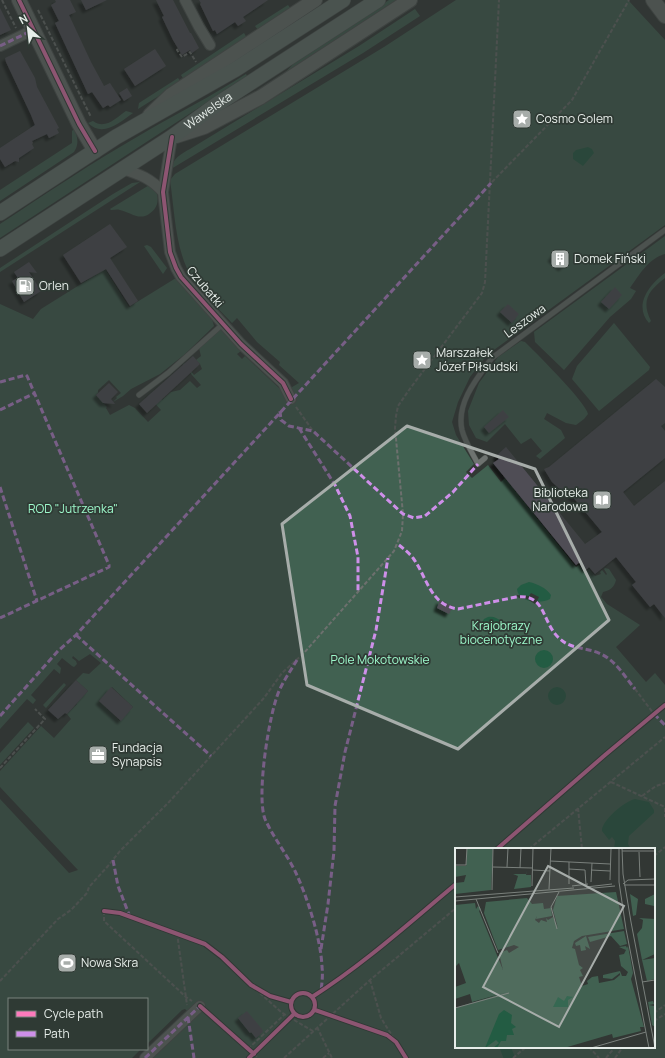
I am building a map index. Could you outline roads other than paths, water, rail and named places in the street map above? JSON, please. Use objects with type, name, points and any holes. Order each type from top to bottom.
[{"type":"main road","points":[[19,0],[81,128],[95,151]]},
{"type":"main road","points":[[142,123],[171,95],[315,0]]},
{"type":"main road","name":"Wawelska","points":[[0,213],[95,151],[246,63],[343,0]]},
{"type":"main road","name":"Wawelska","points":[[0,249],[172,137],[216,105],[378,0]]},
{"type":"main road","points":[[172,137],[204,127],[261,97],[410,0]]},
{"type":"main road","points":[[653,0],[665,16]]},
{"type":"street","points":[[185,0],[198,27],[210,45]]},
{"type":"street","points":[[0,46],[33,30]]},
{"type":"street","name":"Czubatki","points":[[172,137],[163,192],[170,252],[176,268],[181,277],[241,344],[283,383],[291,399]]},
{"type":"street","points":[[123,169],[148,178],[163,192]]},
{"type":"street","points":[[145,1058],[200,1006]]},
{"type":"lane","name":"Leszowa","points":[[486,458],[478,464],[462,431],[462,420],[463,407],[472,385],[492,358],[665,230]]},
{"type":"lane","points":[[139,395],[168,373],[223,324]]},
{"type":"waterway","points":[[505,1048],[509,1057]]},
{"type":"place","name":"Cosmo Golem","points":[[522,119]]},
{"type":"place","name":"Domek Fiński","points":[[560,259]]},
{"type":"place","name":"Orlen","points":[[25,286]]},
{"type":"place","name":"Marszałek Józef Piłsudski","points":[[422,360]]},
{"type":"place","name":"Biblioteka Narodowa","points":[[602,500]]},
{"type":"place","name":"Fundacja Synapsis","points":[[98,755]]},
{"type":"place","name":"Nowa Skra","points":[[67,963]]},
{"type":"park label","name":"ROD \"Jutrzenka\"","points":[[73,509]]},
{"type":"park label","name":"Krajobrazy biocenotyczne","points":[[501,633]]},
{"type":"park label","name":"Pole Mokotowskie","points":[[380,660]]}]
